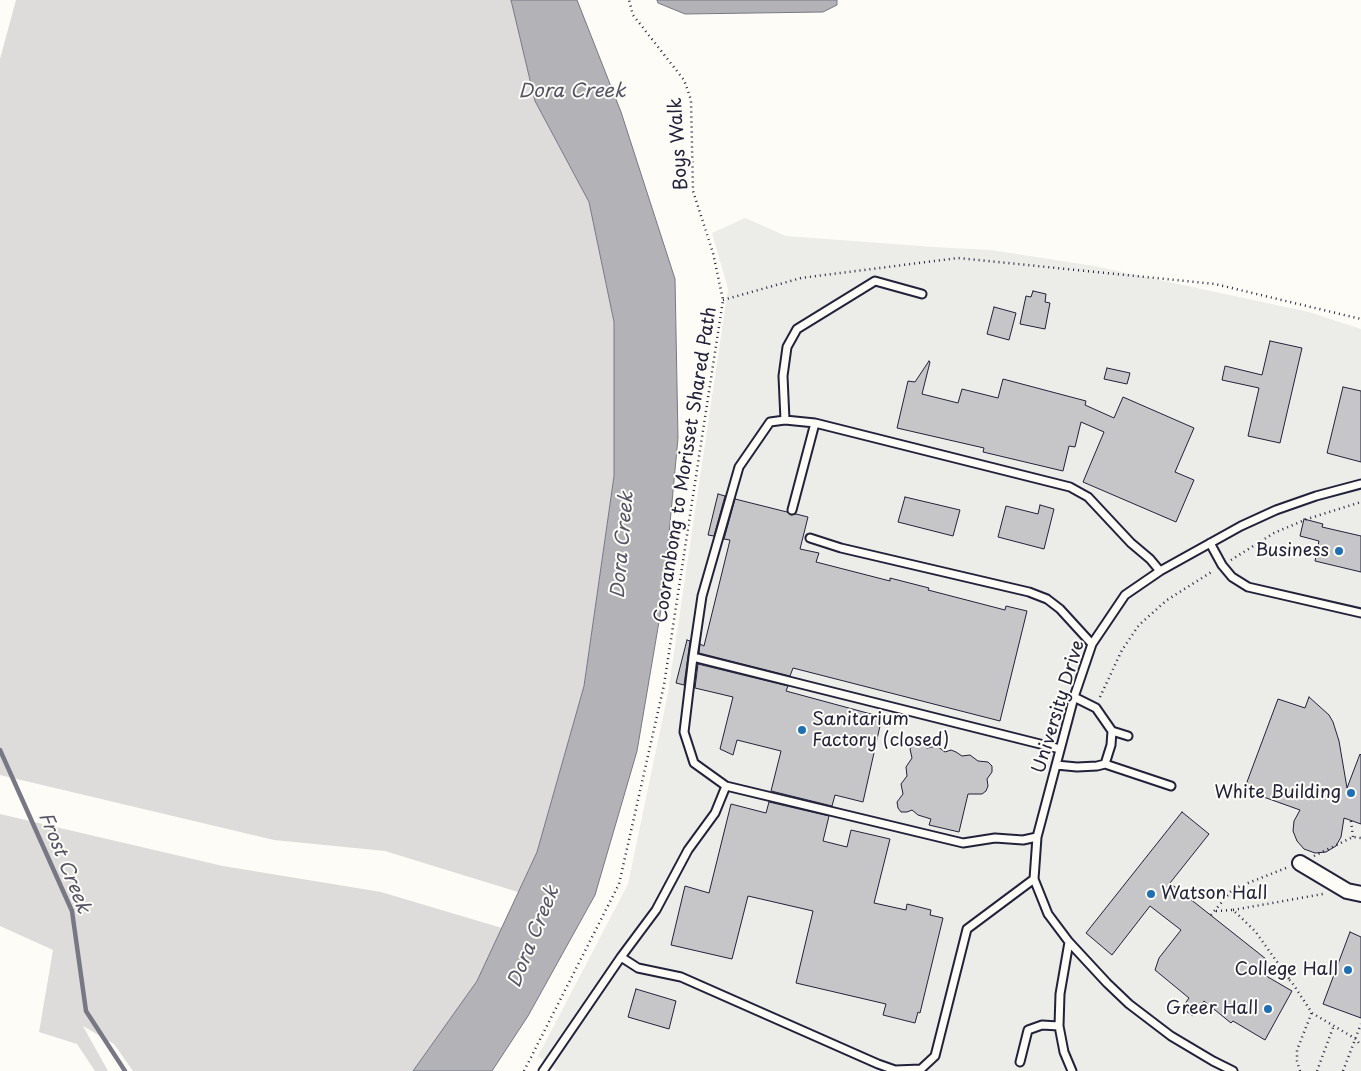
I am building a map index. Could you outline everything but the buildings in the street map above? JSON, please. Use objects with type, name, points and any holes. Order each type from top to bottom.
[{"type":"street","points":[[1300,863],[1346,890],[1361,894]]},
{"type":"lane","points":[[785,420],[783,376],[786,347],[797,329],[875,281],[922,294]]},
{"type":"lane","points":[[1037,837],[1023,840],[995,838],[963,843],[726,786],[694,763],[684,732],[692,657],[702,596],[739,467],[770,422],[785,420],[815,423],[1070,488],[1088,496],[1131,543],[1150,559],[1160,571]]},
{"type":"lane","points":[[792,510],[815,423]]},
{"type":"lane","name":"University Drive","points":[[1233,1071],[1171,1036],[1129,1004],[1068,942],[1048,914],[1034,879],[1037,837],[1074,698],[1092,644],[1125,595],[1160,571],[1241,526],[1276,510],[1316,496],[1361,484]]},
{"type":"lane","points":[[810,538],[841,548],[1030,592],[1047,599],[1060,609],[1092,644]]},
{"type":"lane","points":[[1210,543],[1222,565],[1232,577],[1248,587],[1361,613]]},
{"type":"lane","points":[[692,657],[1060,749]]},
{"type":"lane","points":[[1074,698],[1096,708],[1112,731],[1128,736]]},
{"type":"lane","points":[[1105,764],[1111,745],[1112,731]]},
{"type":"lane","points":[[1056,765],[1078,767],[1105,764],[1171,786]]},
{"type":"lane","points":[[543,1071],[621,957],[656,910],[688,850],[715,813],[726,786]]},
{"type":"lane","points":[[621,957],[638,968],[681,977],[878,1064],[895,1070],[921,1069],[935,1056],[967,929],[1034,879]]},
{"type":"lane","points":[[1068,942],[1060,994],[1058,1026],[1064,1052],[1072,1071]]},
{"type":"lane","points":[[1020,1062],[1028,1030],[1042,1026],[1058,1026]]},
{"type":"path","name":"Boys Walk","points":[[629,0],[633,15],[684,80],[691,100],[693,191],[713,253],[723,300]]},
{"type":"path","name":"Cooranbong to Morisset Shared Path","points":[[524,1071],[619,884],[664,685],[723,300],[800,278],[958,258],[1215,284],[1361,319]]},
{"type":"path","points":[[1096,708],[1101,693],[1122,650],[1138,625],[1167,600],[1274,534],[1307,519],[1361,502]]},
{"type":"path","points":[[1351,821],[1353,837]]},
{"type":"path","points":[[1211,916],[1233,889],[1300,863],[1353,837],[1361,838]]},
{"type":"path","points":[[1215,911],[1233,910],[1346,890]]},
{"type":"path","points":[[1233,910],[1255,931],[1312,1012],[1356,1039],[1361,1046]]},
{"type":"path","points":[[1264,964],[1291,981]]},
{"type":"path","points":[[1300,1071],[1296,1061],[1297,1050],[1312,1012]]},
{"type":"path","points":[[1343,1071],[1361,1024]]},
{"type":"path","points":[[1317,1071],[1334,1025]]},
{"type":"shaded area","points":[[16,0],[511,0],[535,101],[589,202],[614,322],[614,476],[584,686],[537,852],[518,892],[385,851],[274,840],[0,775],[0,59]]},
{"type":"shaded area","points":[[745,218],[786,236],[991,250],[1094,266],[1309,312],[1361,329],[1361,1071],[557,1071],[538,1056],[628,884],[668,693],[728,289],[712,233]]},
{"type":"shaded area","points":[[0,814],[223,866],[381,892],[502,928],[477,981],[413,1071],[133,1071],[114,1044],[83,1026],[108,1071],[95,1071],[77,1044],[39,1032],[53,950],[0,926]]},
{"type":"water","name":"Dora Creek","points":[[511,0],[577,0],[621,112],[675,279],[678,438],[663,598],[637,751],[595,895],[528,1016],[492,1071],[413,1071],[477,981],[537,852],[584,686],[614,476],[614,322],[589,202],[535,101]]},
{"type":"water","points":[[657,0],[837,0],[837,5],[823,12],[685,14],[658,3]]},
{"type":"waterway","name":"Frost Creek","points":[[0,750],[72,911],[86,1011],[125,1071]]},
{"type":"place","name":"Business","points":[[1339,551]]},
{"type":"place","name":"Sanitarium Factory (closed)","points":[[802,730]]},
{"type":"place","name":"White Building","points":[[1351,793]]},
{"type":"place","name":"Watson Hall","points":[[1151,894]]},
{"type":"place","name":"College Hall","points":[[1348,970]]},
{"type":"place","name":"Greer Hall","points":[[1268,1009]]}]
